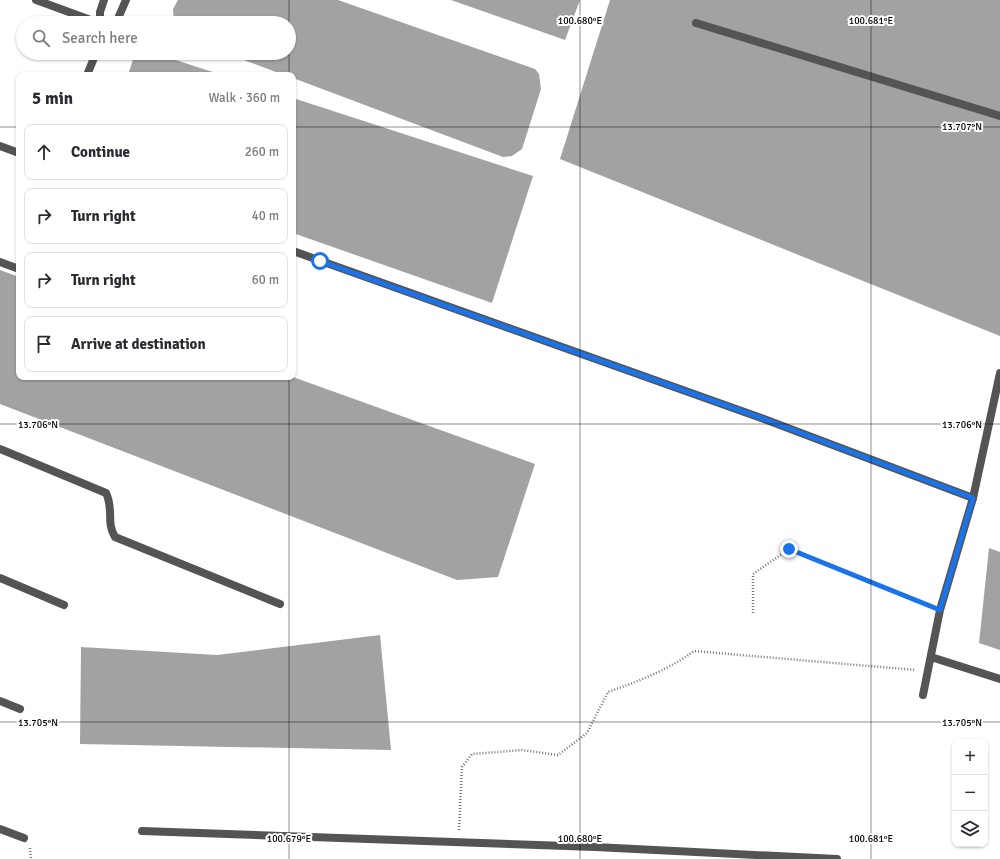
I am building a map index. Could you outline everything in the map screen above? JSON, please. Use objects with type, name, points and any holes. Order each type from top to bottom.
[{"type":"street","points":[[36,0],[81,16]]},
{"type":"street","points":[[100,16],[104,0]]},
{"type":"street","points":[[119,16],[126,0]]},
{"type":"street","points":[[696,23],[1000,116]]},
{"type":"street","points":[[88,72],[93,60]]},
{"type":"street","points":[[0,146],[16,152]]},
{"type":"street","points":[[296,252],[764,419],[973,498]]},
{"type":"street","points":[[0,262],[16,268]]},
{"type":"street","points":[[923,695],[940,610],[973,498],[1000,373]]},
{"type":"street","points":[[0,449],[106,493],[110,502],[111,531],[115,537],[280,604]]},
{"type":"street","points":[[0,578],[64,605]]},
{"type":"street","points":[[931,657],[1000,679]]},
{"type":"street","points":[[0,701],[20,709]]},
{"type":"street","points":[[0,829],[24,838]]},
{"type":"street","points":[[142,831],[837,859]]},
{"type":"path","points":[[753,613],[753,574],[789,549],[940,610]]},
{"type":"path","points":[[458,843],[462,767],[472,754],[522,750],[558,755],[587,733],[608,692],[648,677],[676,664],[694,651],[928,671]]},
{"type":"shaded area","points":[[178,0],[338,0],[535,69],[539,74],[541,89],[522,149],[512,156],[503,157],[296,79],[296,72],[276,72],[244,60],[296,60],[296,16],[174,16],[173,9]]},
{"type":"shaded area","points":[[451,0],[580,0],[565,40]]},
{"type":"shaded area","points":[[610,0],[1000,0],[1000,336],[560,159]]},
{"type":"shaded area","points":[[133,60],[176,60],[213,72],[129,72]]},
{"type":"shaded area","points":[[296,99],[533,176],[492,303],[296,234]]},
{"type":"shaded area","points":[[0,270],[16,276],[16,380],[296,380],[296,378],[535,464],[498,577],[457,580],[0,404]]},
{"type":"shaded area","points":[[989,548],[1000,552],[1000,650],[979,643]]},
{"type":"shaded area","points":[[380,635],[391,750],[80,744],[81,647],[217,655]]},
{"type":"route","points":[[320,261],[764,419],[973,498],[940,610],[789,549]]}]
